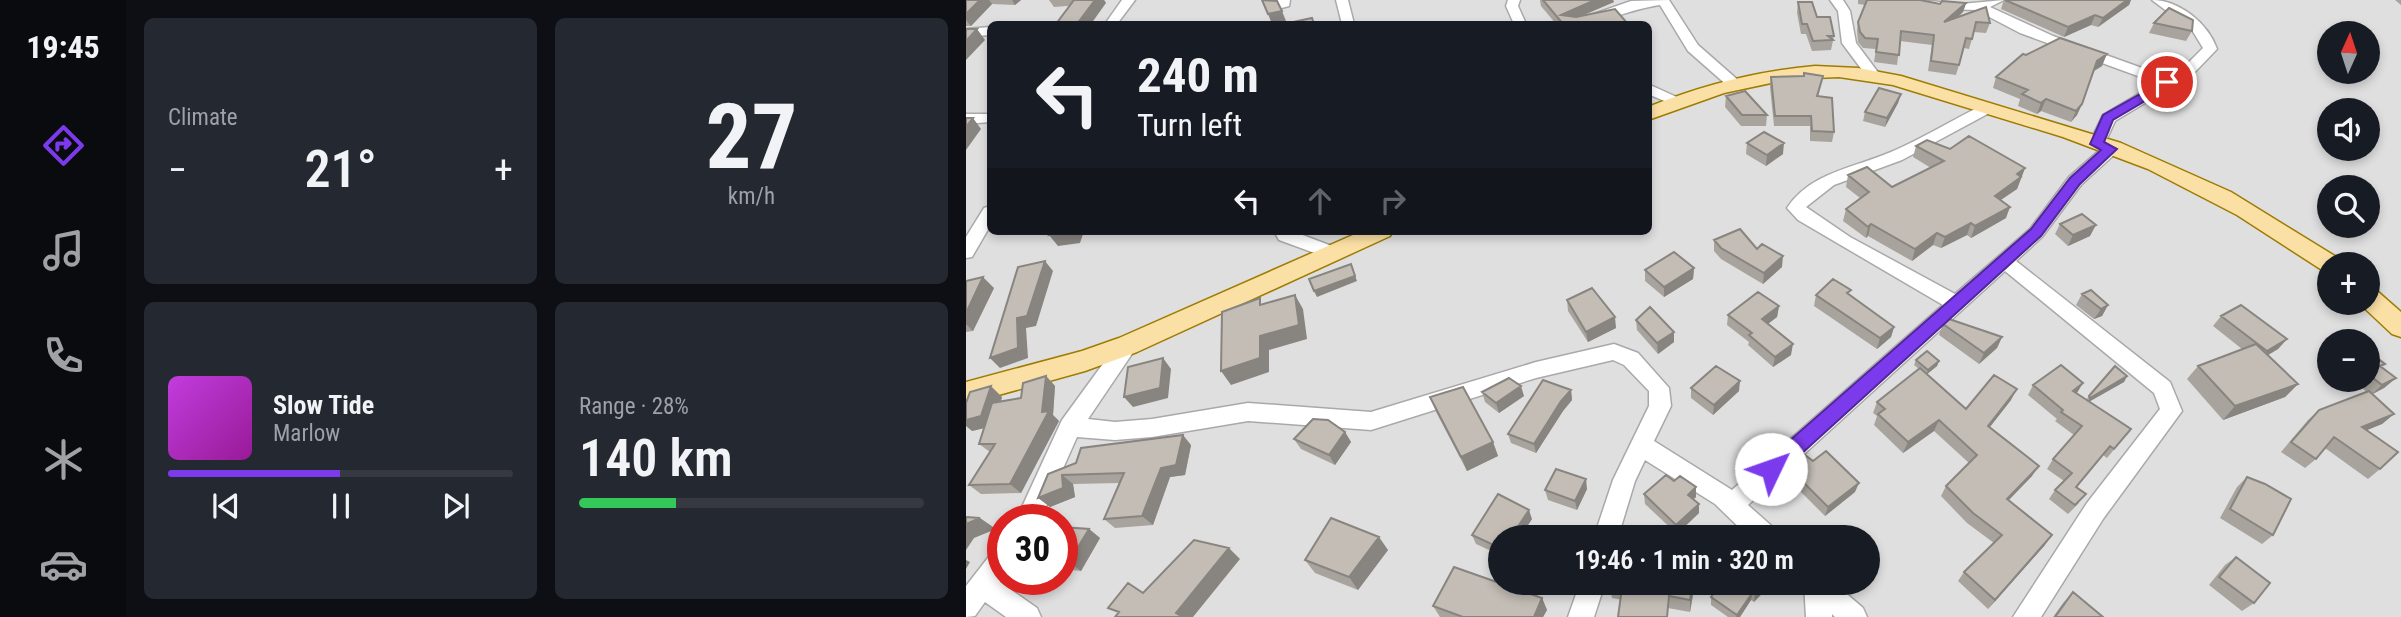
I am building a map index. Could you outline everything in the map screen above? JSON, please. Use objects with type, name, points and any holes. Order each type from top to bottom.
[{"type":"main road","points":[[1652,112],[1734,84],[1837,72],[1874,75],[1988,108],[2154,163],[2284,232],[2317,255]]},
{"type":"main road","points":[[966,393],[1085,361],[1128,345],[1372,235]]},
{"type":"main road","points":[[2380,308],[2401,327]]},
{"type":"street","points":[[1113,21],[1129,0]]},
{"type":"street","points":[[1342,0],[1347,21]]},
{"type":"street","points":[[1514,0],[1512,6],[1519,21]]},
{"type":"street","points":[[1592,19],[1631,5],[1663,0],[1693,48],[1734,84]]},
{"type":"street","points":[[1924,0],[1959,9],[1980,7],[1998,0]]},
{"type":"street","points":[[1732,505],[2036,233],[2104,146],[2108,118],[2188,71],[2210,49],[2209,41],[2196,27],[2158,0]]},
{"type":"street","points":[[1841,1],[1849,43],[1874,75]]},
{"type":"street","points":[[1980,7],[2022,31],[2167,82]]},
{"type":"street","points":[[966,33],[987,32]]},
{"type":"street","points":[[1652,90],[1676,102]]},
{"type":"street","points":[[1955,303],[1834,235],[1801,215],[1796,208],[1803,196],[1824,183],[1897,156],[1988,108]]},
{"type":"street","points":[[966,119],[987,117]]},
{"type":"street","points":[[966,252],[987,217]]},
{"type":"street","points":[[1285,235],[1331,253]]},
{"type":"street","points":[[2004,261],[2163,388],[2171,411],[2095,511],[2026,617]]},
{"type":"street","points":[[1036,504],[1070,427],[1128,345]]},
{"type":"street","points":[[1070,427],[1115,431],[1152,428],[1248,412],[1280,412],[1371,421],[1536,370],[1619,353],[1631,359],[1658,388],[1661,397],[1660,406],[1624,480],[1610,525]]},
{"type":"street","points":[[1641,445],[1695,476],[1753,525]]},
{"type":"street","points":[[966,607],[987,579]]},
{"type":"street","points":[[982,585],[1028,617]]},
{"type":"street","points":[[1581,617],[1588,595]]},
{"type":"street","points":[[1818,595],[1819,617]]},
{"type":"street","points":[[1829,595],[1854,617]]},
{"type":"shaded area","points":[[966,0],[2401,0],[2401,617],[966,617]]},
{"type":"building","points":[[966,0],[980,0],[966,14]]},
{"type":"building","points":[[1074,0],[1095,0],[1079,21],[1058,21]]},
{"type":"building","points":[[1262,0],[1277,1],[1282,11],[1268,14]]},
{"type":"building","points":[[1543,0],[1595,0],[1561,15],[1576,17],[1615,9],[1625,21],[1560,21]]},
{"type":"building","points":[[1867,0],[1966,3],[1944,22],[1986,7],[1990,23],[1976,22],[1972,39],[1966,38],[1959,65],[1931,61],[1934,35],[1901,31],[1899,55],[1876,52],[1878,39],[1865,38],[1860,32],[1858,22]]},
{"type":"building","points":[[2005,0],[2127,0],[2103,18],[2095,15],[2068,27]]},
{"type":"building","points":[[1798,2],[1812,2],[1817,17],[1830,17],[1834,36],[1828,36],[1833,40],[1813,41],[1807,24],[1802,24]]},
{"type":"building","points":[[2169,8],[2193,20],[2192,31],[2154,23]]},
{"type":"building","points":[[966,29],[977,29],[966,41]]},
{"type":"building","points":[[2060,38],[2107,54],[2097,61],[2082,104],[2076,111],[2046,99],[2041,103],[2022,94],[2028,90],[1996,77],[2023,54],[2026,55]]},
{"type":"building","points":[[1804,73],[1823,76],[1817,96],[1832,98],[1834,132],[1812,131],[1811,116],[1775,116],[1771,77],[1804,76]]},
{"type":"building","points":[[1879,88],[1901,94],[1887,118],[1865,112]]},
{"type":"building","points":[[1745,91],[1767,115],[1742,115],[1726,96]]},
{"type":"building","points":[[966,118],[973,118],[966,127]]},
{"type":"building","points":[[1764,132],[1784,143],[1767,155],[1747,143]]},
{"type":"building","points":[[1969,136],[2025,168],[2017,174],[2021,177],[1995,196],[2010,207],[1975,226],[1971,223],[1945,237],[1937,233],[1915,249],[1871,224],[1868,227],[1846,209],[1869,192],[1848,175],[1867,167],[1892,187],[1944,161],[1916,146],[1927,140],[1950,149]]},
{"type":"building","points":[[2082,214],[2096,225],[2073,235],[2060,224]]},
{"type":"building","points":[[1740,229],[1757,249],[1762,244],[1783,256],[1764,273],[1721,248],[1714,240]]},
{"type":"building","points":[[1674,252],[1694,268],[1664,287],[1645,270]]},
{"type":"building","points":[[1045,261],[1027,316],[1017,318],[1018,348],[990,358],[1018,267]]},
{"type":"building","points":[[1351,264],[1355,276],[1314,291],[1309,279]]},
{"type":"building","points":[[983,277],[966,313],[966,281]]},
{"type":"building","points":[[1833,279],[1851,290],[1847,293],[1894,327],[1880,338],[1816,295]]},
{"type":"building","points":[[1592,288],[1615,317],[1586,332],[1567,300]]},
{"type":"building","points":[[2091,290],[2108,305],[2101,309],[2082,294]]},
{"type":"building","points":[[1758,292],[1779,306],[1762,319],[1793,344],[1775,357],[1749,335],[1752,333],[1728,315]]},
{"type":"building","points":[[1295,295],[1299,325],[1260,336],[1260,358],[1221,371],[1222,312],[1260,298],[1260,305]]},
{"type":"building","points":[[2241,305],[2287,339],[2267,351],[2221,316]]},
{"type":"building","points":[[1650,307],[1674,332],[1657,343],[1636,320]]},
{"type":"building","points":[[1949,319],[2002,337],[1984,353],[1943,324]]},
{"type":"building","points":[[2256,344],[2298,384],[2235,406],[2198,366]]},
{"type":"building","points":[[1927,351],[1939,361],[1928,370],[1916,360]]},
{"type":"building","points":[[1163,358],[1160,388],[1124,397],[1128,367]]},
{"type":"building","points":[[2061,365],[2083,383],[2073,391],[2131,429],[2114,449],[2110,446],[2076,487],[2086,494],[2075,505],[2055,490],[2072,473],[2053,459],[2082,426],[2061,412],[2063,410],[2033,385]]},
{"type":"building","points":[[1716,366],[1740,381],[1714,405],[1691,388]]},
{"type":"building","points":[[2115,366],[2127,376],[2090,398],[2089,396]]},
{"type":"building","points":[[2380,366],[2396,378],[2382,385],[2380,383]]},
{"type":"building","points":[[1920,368],[1966,409],[1994,375],[2017,389],[1988,426],[2039,466],[2007,499],[2052,535],[1995,600],[1964,572],[2002,535],[1973,513],[1946,486],[1977,455],[1939,420],[1908,442],[1878,414],[1885,409],[1877,402]]},
{"type":"building","points":[[1046,376],[1042,412],[1049,411],[1010,484],[969,485],[995,444],[979,444],[992,403],[1021,398],[1023,383]]},
{"type":"building","points":[[1509,378],[1521,386],[1496,403],[1482,392]]},
{"type":"building","points":[[1543,380],[1571,390],[1534,444],[1508,434]]},
{"type":"building","points":[[991,386],[981,416],[966,420],[966,403],[970,392]]},
{"type":"building","points":[[1463,387],[1493,442],[1461,457],[1430,397]]},
{"type":"building","points":[[2370,392],[2394,414],[2362,427],[2398,452],[2380,469],[2334,437],[2316,459],[2291,442],[2319,410]]},
{"type":"building","points":[[1313,419],[1328,420],[1345,432],[1329,455],[1294,439]]},
{"type":"building","points":[[1183,435],[1176,465],[1161,468],[1142,516],[1104,519],[1124,473],[1062,475],[1063,488],[1038,498],[1048,474],[1076,463],[1081,448]]},
{"type":"building","points":[[1826,451],[1859,483],[1828,507],[1794,473],[1802,468],[1793,459],[1801,452],[1813,461]]},
{"type":"building","points":[[1556,469],[1586,479],[1575,501],[1545,490]]},
{"type":"building","points":[[1666,475],[1674,481],[1680,476],[1696,487],[1688,495],[1699,504],[1676,525],[1644,494]]},
{"type":"building","points":[[2247,477],[2291,499],[2273,535],[2230,509]]},
{"type":"building","points":[[1498,494],[1529,510],[1519,525],[1488,525],[1488,542],[1472,535]]},
{"type":"building","points":[[966,517],[980,518],[966,524]]},
{"type":"building","points":[[1331,518],[1379,537],[1349,577],[1305,560]]},
{"type":"building","points":[[1078,528],[1089,529],[1078,547]]},
{"type":"building","points":[[1194,540],[1229,548],[1176,613],[1183,617],[1115,617],[1119,612],[1108,608],[1128,583],[1143,593]]},
{"type":"building","points":[[2236,557],[2270,583],[2254,603],[2219,577]]},
{"type":"building","points":[[1454,567],[1488,579],[1488,595],[1533,595],[1542,598],[1534,617],[1463,617],[1433,606]]},
{"type":"building","points":[[2073,592],[2103,617],[2055,617]]},
{"type":"building","points":[[1621,595],[1691,595],[1690,600],[1669,596],[1667,617],[1618,617]]},
{"type":"building","points":[[1713,595],[1751,595],[1737,615],[1711,597]]},
{"type":"route","points":[[1771,469],[2036,233],[2063,201],[2075,181],[2110,149],[2097,144],[2108,118],[2167,82]]}]
